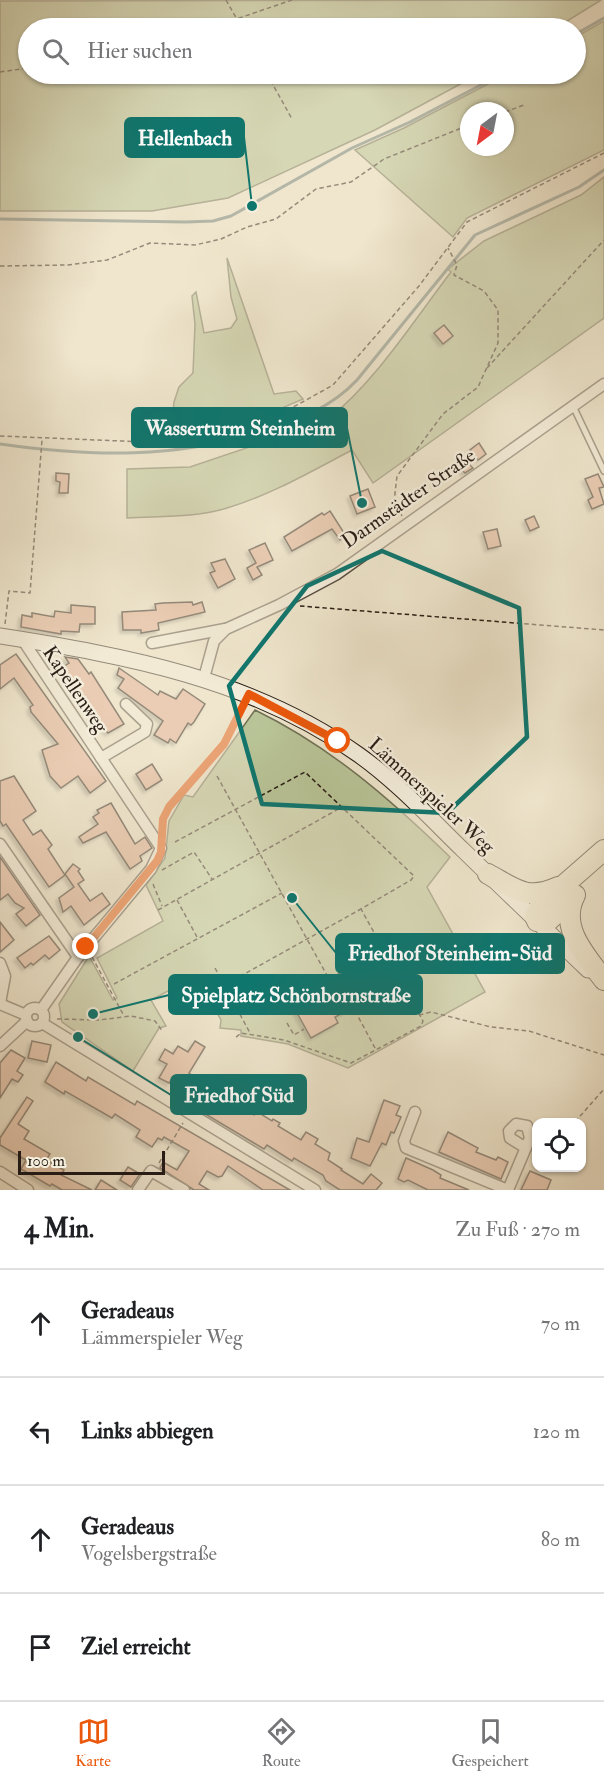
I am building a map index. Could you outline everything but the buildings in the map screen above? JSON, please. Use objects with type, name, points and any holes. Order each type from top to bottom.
[{"type":"highway","points":[[488,874],[530,894],[566,892],[604,850]]},
{"type":"highway","points":[[537,921],[536,912],[566,892],[604,859]]},
{"type":"highway","points":[[566,892],[572,931],[604,980]]},
{"type":"street","name":"Darmstädter Straße","points":[[152,643],[226,629],[279,605],[337,574],[604,384]]},
{"type":"street","points":[[2,637],[140,661],[204,678],[214,641],[226,629]]},
{"type":"street","name":"Kapellenweg","points":[[22,639],[157,838],[161,848]]},
{"type":"street","name":"Lämmerspieler Weg","points":[[204,678],[249,694],[315,727],[359,755],[398,787],[604,985]]},
{"type":"street","name":"Kapellenweg","points":[[101,758],[145,732],[147,724],[126,704]]},
{"type":"street","points":[[0,844],[78,957]]},
{"type":"street","points":[[0,963],[5,976],[0,1004],[27,1018],[34,1026],[42,1017],[78,957],[152,869],[161,848]]},
{"type":"street","points":[[0,1046],[27,1018],[31,1008],[189,1113],[315,1190]]},
{"type":"street","points":[[415,1112],[404,1141],[406,1148],[508,1190],[526,1148]]},
{"type":"street","points":[[138,1190],[147,1174],[154,1171],[184,1190]]},
{"type":"street","points":[[0,1172],[28,1190]]},
{"type":"lane","points":[[573,406],[604,471]]},
{"type":"path","points":[[226,0],[236,18]]},
{"type":"path","points":[[246,18],[292,0]]},
{"type":"path","points":[[0,72],[18,69]]},
{"type":"path","points":[[273,84],[292,119]]},
{"type":"path","points":[[514,108],[524,105]]},
{"type":"path","points":[[0,266],[68,265],[107,260],[150,243],[195,245],[221,239],[276,219],[316,189],[351,182],[384,159],[460,129]]},
{"type":"path","points":[[0,436],[151,445],[186,442],[268,419],[333,385],[419,286],[467,222],[480,213],[604,153]]},
{"type":"path","points":[[487,368],[604,240]]},
{"type":"path","points":[[408,524],[394,502],[397,476],[443,414],[478,387],[498,343],[498,310],[484,291],[454,274],[457,265],[448,248]]},
{"type":"path","points":[[2,637],[9,591],[30,593],[42,440]]},
{"type":"path","points":[[279,605],[604,630]]},
{"type":"path","points":[[161,848],[163,819],[169,807],[224,744],[249,694]]},
{"type":"path","points":[[175,842],[305,772],[414,876],[411,880],[194,1002]]},
{"type":"path","points":[[217,776],[329,979],[383,950]]},
{"type":"path","points":[[158,910],[342,807]]},
{"type":"path","points":[[159,872],[194,852],[212,880]]},
{"type":"path","points":[[155,879],[153,889],[163,907]]},
{"type":"path","points":[[114,984],[282,893]]},
{"type":"path","points":[[177,900],[198,938]]},
{"type":"path","points":[[234,1039],[241,1033],[250,1033],[292,1042],[346,1063],[355,1062],[421,1026],[423,1021],[360,909]]},
{"type":"path","points":[[86,947],[124,1017]]},
{"type":"path","points":[[215,968],[250,1033]]},
{"type":"path","points":[[376,1049],[354,1009],[354,1001],[398,976]]},
{"type":"path","points":[[419,1015],[431,1012],[491,1027],[529,1031],[604,1055]]},
{"type":"path","points":[[42,1017],[99,1020],[124,1017],[155,1022],[163,1032]]},
{"type":"path","points":[[287,1023],[294,1035]]},
{"type":"path","points":[[292,1042],[294,1035],[304,1029]]},
{"type":"path","points":[[578,1118],[603,1088]]},
{"type":"path","points":[[154,1171],[189,1113]]},
{"type":"highlighted area","points":[[382,551],[519,608],[527,737],[447,813],[262,804],[229,686],[307,586]]},
{"type":"green space","points":[[601,0],[572,18],[18,18],[18,84],[460,84],[375,130],[228,198],[152,211],[0,211],[0,1]]},
{"type":"green space","points":[[604,21],[604,150],[467,218],[453,237],[355,150],[404,128],[488,84],[586,84],[586,31]]},
{"type":"green space","points":[[604,177],[604,318],[373,483],[352,450],[275,489],[227,508],[190,515],[127,518],[127,469],[190,467],[326,421],[361,388],[393,351],[451,272],[448,269],[484,241],[581,195]]},
{"type":"green space","points":[[227,258],[274,394],[296,391],[303,399],[222,431],[170,442],[174,402],[179,387],[193,373],[195,324],[192,296],[196,292],[204,333],[231,328],[237,319],[231,297]]},
{"type":"green space","points":[[255,710],[309,740],[334,757],[382,795],[450,857],[427,887],[485,992],[348,1068],[288,1044],[241,1036],[241,1030],[220,1028],[221,1020],[196,976],[151,1000],[166,1026],[159,1028],[133,1071],[62,1022],[59,1004],[89,956],[113,1000],[117,998],[97,958],[163,921],[146,885],[165,858],[169,821],[184,795],[193,797]]},
{"type":"waterway","points":[[586,28],[604,18]]},
{"type":"waterway","points":[[0,219],[186,222],[213,221],[231,216],[352,148],[410,122],[483,84]]},
{"type":"waterway","points":[[0,444],[101,453],[167,451],[233,439],[303,416],[337,398],[357,380],[475,235],[579,187],[604,170]]},
{"type":"place","name":"Hellenbach","points":[[252,206]]},
{"type":"place","name":"Wasserturm Steinheim","points":[[362,503]]},
{"type":"place","name":"Friedhof Steinheim-Süd","points":[[292,898]]},
{"type":"place","name":"Spielplatz Schönbornstraße","points":[[93,1014]]},
{"type":"place","name":"Friedhof Süd","points":[[78,1037]]},
{"type":"route","points":[[86,947],[152,869],[161,852],[163,819],[169,807],[177,795],[216,756],[233,731],[249,694],[338,741]]}]
